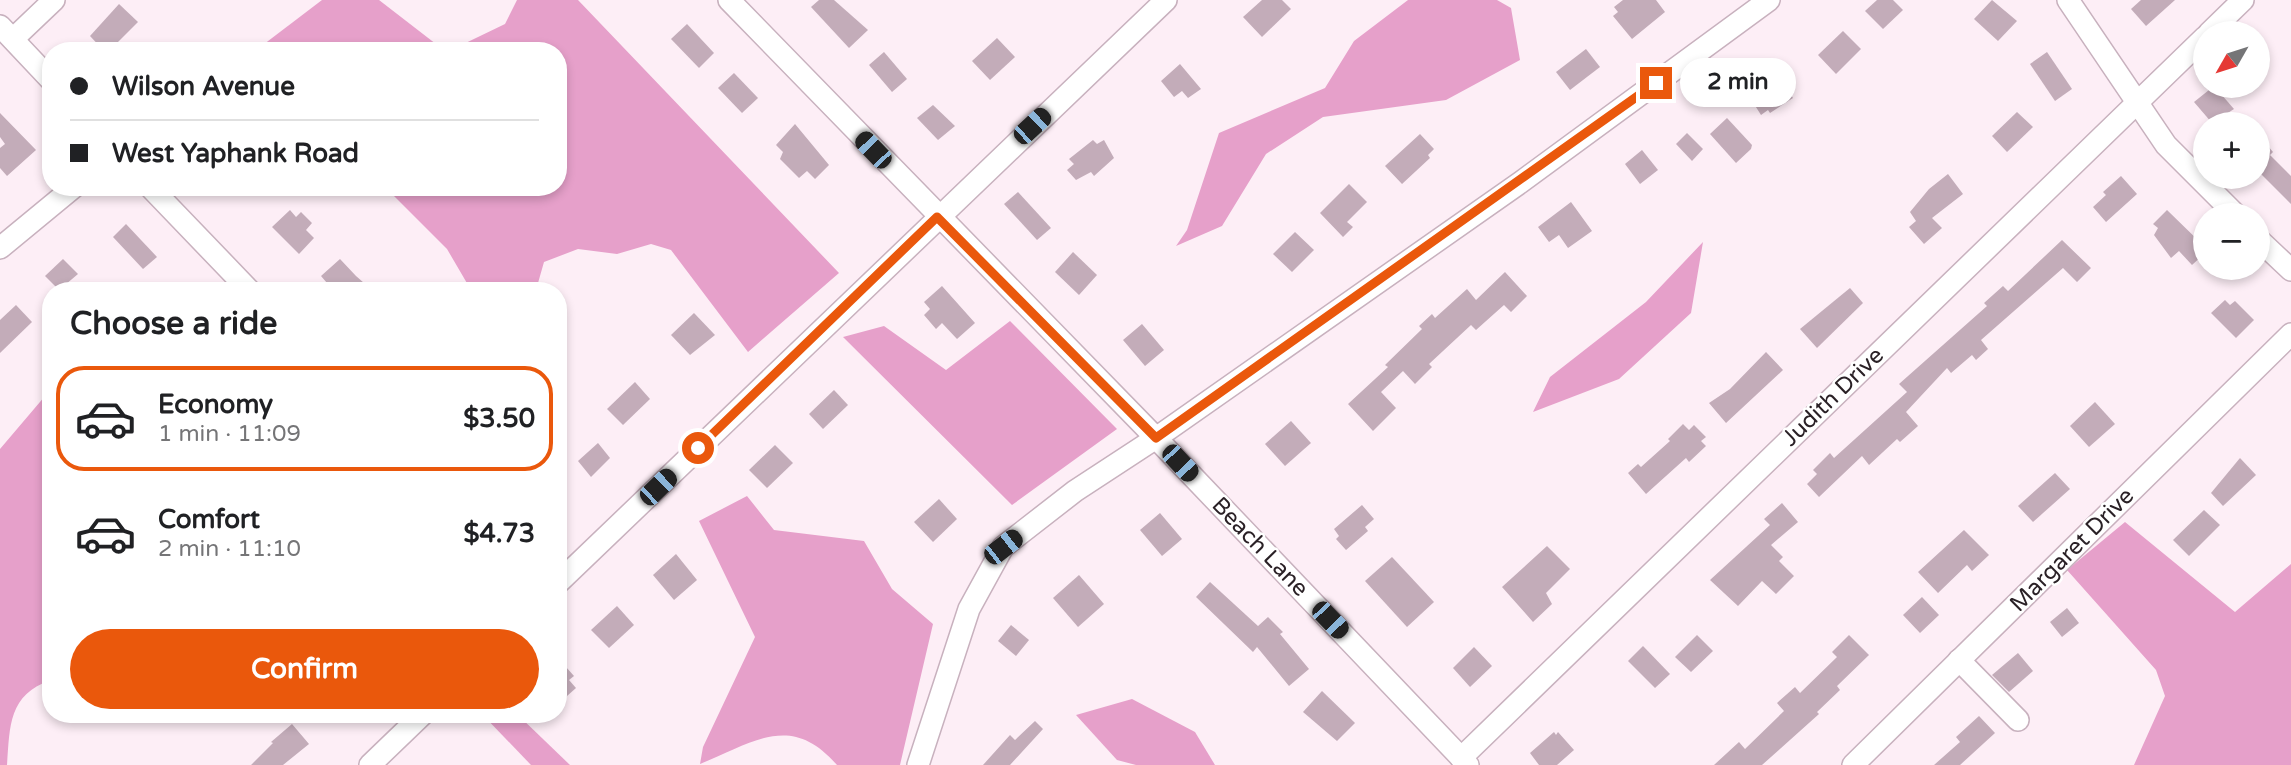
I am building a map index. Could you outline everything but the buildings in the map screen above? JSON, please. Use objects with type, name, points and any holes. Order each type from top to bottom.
[{"type":"street","points":[[42,71],[6,33],[54,0]]},
{"type":"street","name":"Beach Lane","points":[[729,0],[937,217],[1156,438],[1464,762]]},
{"type":"street","points":[[567,574],[1166,0]]},
{"type":"street","points":[[918,765],[969,609],[1003,547],[1075,491],[1156,438],[1521,182],[1769,0]]},
{"type":"street","points":[[2068,0],[2166,145],[2224,203]]},
{"type":"street","name":"Judith Drive","points":[[2221,21],[2243,0]]},
{"type":"street","name":"Judith Drive","points":[[1464,762],[2193,49]]},
{"type":"street","points":[[0,248],[63,196]]},
{"type":"street","points":[[159,196],[241,282]]},
{"type":"street","points":[[2270,250],[2291,270]]},
{"type":"street","name":"Margaret Drive","points":[[1853,765],[2291,334]]},
{"type":"street","points":[[1959,660],[2018,720]]},
{"type":"street","points":[[370,765],[414,723]]},
{"type":"shaded area","points":[[322,0],[379,0],[433,42],[267,42]]},
{"type":"shaded area","points":[[517,0],[578,0],[839,273],[748,352],[671,250],[651,244],[617,254],[578,249],[544,262],[538,282],[466,282],[447,249],[394,196],[567,196],[567,42],[468,42],[505,24]]},
{"type":"shaded area","points":[[1408,0],[1497,0],[1511,8],[1520,60],[1446,100],[1323,117],[1266,154],[1222,226],[1176,246],[1187,230],[1219,133],[1325,88],[1354,41]]},
{"type":"shaded area","points":[[1703,242],[1691,313],[1619,379],[1533,412],[1550,377],[1646,302]]},
{"type":"shaded area","points":[[1010,321],[1117,429],[1012,505],[843,337],[884,326],[946,370]]},
{"type":"shaded area","points":[[42,400],[42,684],[26,694],[14,714],[7,765],[0,765],[0,449]]},
{"type":"shaded area","points":[[747,496],[774,530],[864,541],[892,589],[933,624],[900,765],[837,765],[804,739],[788,736],[772,736],[755,741],[700,764],[703,747],[755,637],[699,521]]},
{"type":"shaded area","points":[[2125,522],[2235,612],[2291,564],[2291,765],[2134,765],[2165,696],[2156,670],[2067,570]]},
{"type":"shaded area","points":[[1132,699],[1195,732],[1215,765],[1136,765],[1117,760],[1076,715]]},
{"type":"shaded area","points":[[491,723],[526,723],[570,765],[531,765]]},
{"type":"route","points":[[698,448],[937,217],[1156,438],[1521,182],[1656,83]]}]
